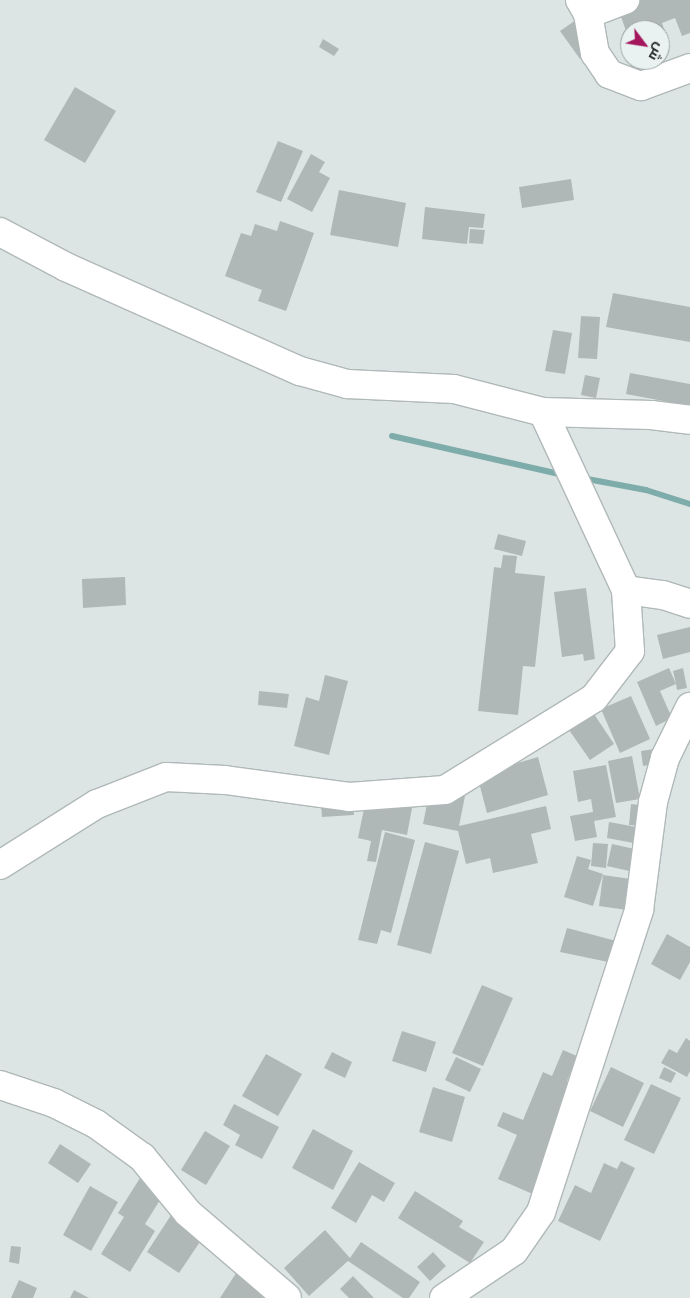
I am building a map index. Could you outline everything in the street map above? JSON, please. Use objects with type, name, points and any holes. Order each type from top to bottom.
[{"type":"street","points":[[625,0],[584,7],[595,53],[609,74],[641,86],[690,68]]},
{"type":"street","points":[[0,232],[66,267],[300,371],[347,384],[454,388],[543,412],[652,415],[690,420]]},
{"type":"street","points":[[0,865],[97,804],[166,777],[224,780],[349,797],[445,790],[594,698],[630,651],[626,590],[543,412]]},
{"type":"street","points":[[626,590],[663,595],[690,604]]},
{"type":"street","points":[[444,1298],[514,1251],[541,1212],[639,910],[653,802],[664,758],[690,707]]},
{"type":"street","points":[[0,1085],[54,1103],[79,1116],[142,1158],[188,1213],[287,1298]]},
{"type":"building","points":[[615,0],[690,0],[690,33],[682,36],[675,18],[670,20],[622,20]]},
{"type":"building","points":[[589,11],[608,39],[580,59],[560,31]]},
{"type":"building","points":[[323,39],[339,49],[334,56],[319,47]]},
{"type":"building","points":[[75,87],[116,111],[85,163],[44,140]]},
{"type":"building","points":[[278,141],[303,151],[281,202],[256,192]]},
{"type":"building","points":[[311,154],[325,162],[319,172],[330,178],[312,212],[287,199]]},
{"type":"building","points":[[571,179],[574,200],[522,208],[519,187]]},
{"type":"building","points":[[339,190],[406,203],[398,247],[330,235]]},
{"type":"building","points":[[425,207],[485,214],[483,228],[469,227],[467,244],[422,239]]},
{"type":"building","points":[[280,221],[314,233],[286,311],[258,301],[262,290],[225,276],[241,233],[251,236],[255,224],[277,231]]},
{"type":"building","points":[[470,229],[485,230],[483,244],[469,243]]},
{"type":"building","points":[[613,293],[690,307],[690,342],[606,327]]},
{"type":"building","points":[[581,316],[600,317],[597,359],[578,358]]},
{"type":"building","points":[[553,330],[572,333],[565,374],[545,371]]},
{"type":"building","points":[[630,373],[690,384],[690,406],[626,394]]},
{"type":"building","points":[[585,375],[600,378],[596,398],[581,395]]},
{"type":"building","points":[[498,534],[526,541],[522,556],[494,549]]},
{"type":"building","points":[[503,555],[517,556],[515,573],[545,576],[535,667],[523,666],[518,715],[478,711],[494,567],[501,568]]},
{"type":"building","points":[[125,577],[126,605],[83,608],[82,579]]},
{"type":"building","points":[[586,588],[595,659],[584,661],[583,654],[562,657],[554,592]]},
{"type":"building","points":[[690,627],[690,652],[663,659],[657,635]]},
{"type":"building","points":[[669,668],[676,684],[660,691],[672,718],[656,726],[637,682]]},
{"type":"building","points":[[683,668],[687,688],[677,690],[673,671]]},
{"type":"building","points":[[325,675],[348,681],[329,755],[294,746],[306,697],[319,701]]},
{"type":"building","points":[[259,691],[289,694],[287,708],[258,705]]},
{"type":"building","points":[[631,696],[650,739],[620,753],[601,709]]},
{"type":"building","points":[[594,714],[614,744],[590,760],[569,730]]},
{"type":"building","points":[[654,749],[656,764],[643,766],[641,751]]},
{"type":"building","points":[[632,756],[640,799],[616,803],[608,761]]},
{"type":"building","points":[[538,757],[548,795],[487,813],[477,775]]},
{"type":"building","points":[[606,765],[616,817],[594,821],[597,837],[575,841],[570,816],[593,812],[591,799],[578,802],[573,771]]},
{"type":"building","points":[[430,789],[465,796],[459,826],[546,806],[551,829],[531,834],[538,863],[493,873],[490,858],[466,864],[458,831],[423,824]]},
{"type":"building","points":[[415,792],[407,835],[382,830],[376,862],[367,861],[371,841],[358,838],[366,799]]},
{"type":"building","points":[[353,802],[354,815],[322,817],[321,804]]},
{"type":"building","points":[[631,804],[648,806],[646,826],[629,825]]},
{"type":"building","points":[[609,822],[642,828],[639,844],[607,838]]},
{"type":"building","points":[[385,832],[415,840],[391,933],[381,930],[377,944],[358,940]]},
{"type":"building","points":[[425,842],[459,851],[431,954],[397,945]]},
{"type":"building","points":[[593,843],[608,844],[606,868],[591,866]]},
{"type":"building","points":[[612,844],[639,850],[634,872],[607,866]]},
{"type":"building","points":[[577,856],[591,860],[588,869],[603,874],[593,906],[564,897]]},
{"type":"building","points":[[603,875],[638,880],[634,911],[599,906]]},
{"type":"building","points":[[567,928],[624,943],[618,964],[560,952]]},
{"type":"building","points":[[667,934],[690,947],[690,962],[680,980],[651,964]]},
{"type":"building","points":[[482,985],[513,998],[483,1066],[452,1053]]},
{"type":"building","points":[[402,1031],[436,1042],[426,1072],[392,1061]]},
{"type":"building","points":[[686,1038],[690,1041],[690,1071],[687,1077],[661,1063],[669,1049],[677,1053]]},
{"type":"building","points":[[563,1050],[577,1056],[567,1081],[580,1086],[535,1195],[498,1179],[517,1135],[497,1126],[503,1112],[523,1120],[543,1072],[552,1076]]},
{"type":"building","points":[[332,1052],[352,1062],[345,1078],[324,1068]]},
{"type":"building","points":[[266,1054],[302,1074],[278,1116],[242,1096]]},
{"type":"building","points":[[456,1057],[481,1069],[470,1092],[445,1080]]},
{"type":"building","points":[[611,1067],[644,1083],[623,1127],[590,1111]]},
{"type":"building","points":[[664,1067],[676,1073],[671,1083],[659,1078]]},
{"type":"building","points":[[651,1084],[681,1098],[654,1154],[624,1140]]},
{"type":"building","points":[[433,1087],[465,1097],[452,1142],[419,1132]]},
{"type":"building","points":[[234,1104],[279,1127],[262,1159],[235,1145],[240,1135],[223,1125]]},
{"type":"building","points":[[313,1129],[353,1151],[333,1190],[292,1168]]},
{"type":"building","points":[[205,1131],[230,1146],[206,1185],[181,1170]]},
{"type":"building","points":[[60,1144],[91,1164],[78,1183],[48,1163]]},
{"type":"building","points":[[621,1161],[635,1168],[600,1241],[558,1221],[575,1185],[591,1193],[604,1163],[617,1169]]},
{"type":"building","points":[[359,1162],[395,1183],[384,1202],[372,1195],[356,1223],[331,1208]]},
{"type":"building","points":[[145,1170],[170,1184],[145,1224],[155,1231],[130,1272],[101,1254],[124,1217],[118,1213]]},
{"type":"building","points":[[90,1186],[118,1202],[91,1251],[63,1235]]},
{"type":"building","points":[[415,1191],[463,1221],[459,1227],[484,1242],[470,1263],[398,1218]]},
{"type":"building","points":[[179,1203],[212,1224],[179,1273],[147,1252]]},
{"type":"building","points":[[325,1230],[350,1258],[361,1242],[420,1282],[409,1298],[403,1298],[348,1261],[309,1296],[284,1268]]},
{"type":"building","points":[[11,1246],[21,1247],[19,1264],[9,1262]]},
{"type":"building","points":[[433,1252],[446,1266],[430,1281],[417,1267]]},
{"type":"building","points":[[242,1264],[280,1298],[220,1298]]},
{"type":"building","points":[[353,1276],[374,1298],[349,1298],[340,1289]]},
{"type":"building","points":[[19,1280],[37,1288],[33,1298],[11,1298]]},
{"type":"building","points":[[74,1290],[89,1298],[70,1298]]},
{"type":"waterway","points":[[392,436],[564,475]]},
{"type":"waterway","points":[[582,478],[646,490],[690,504]]}]
